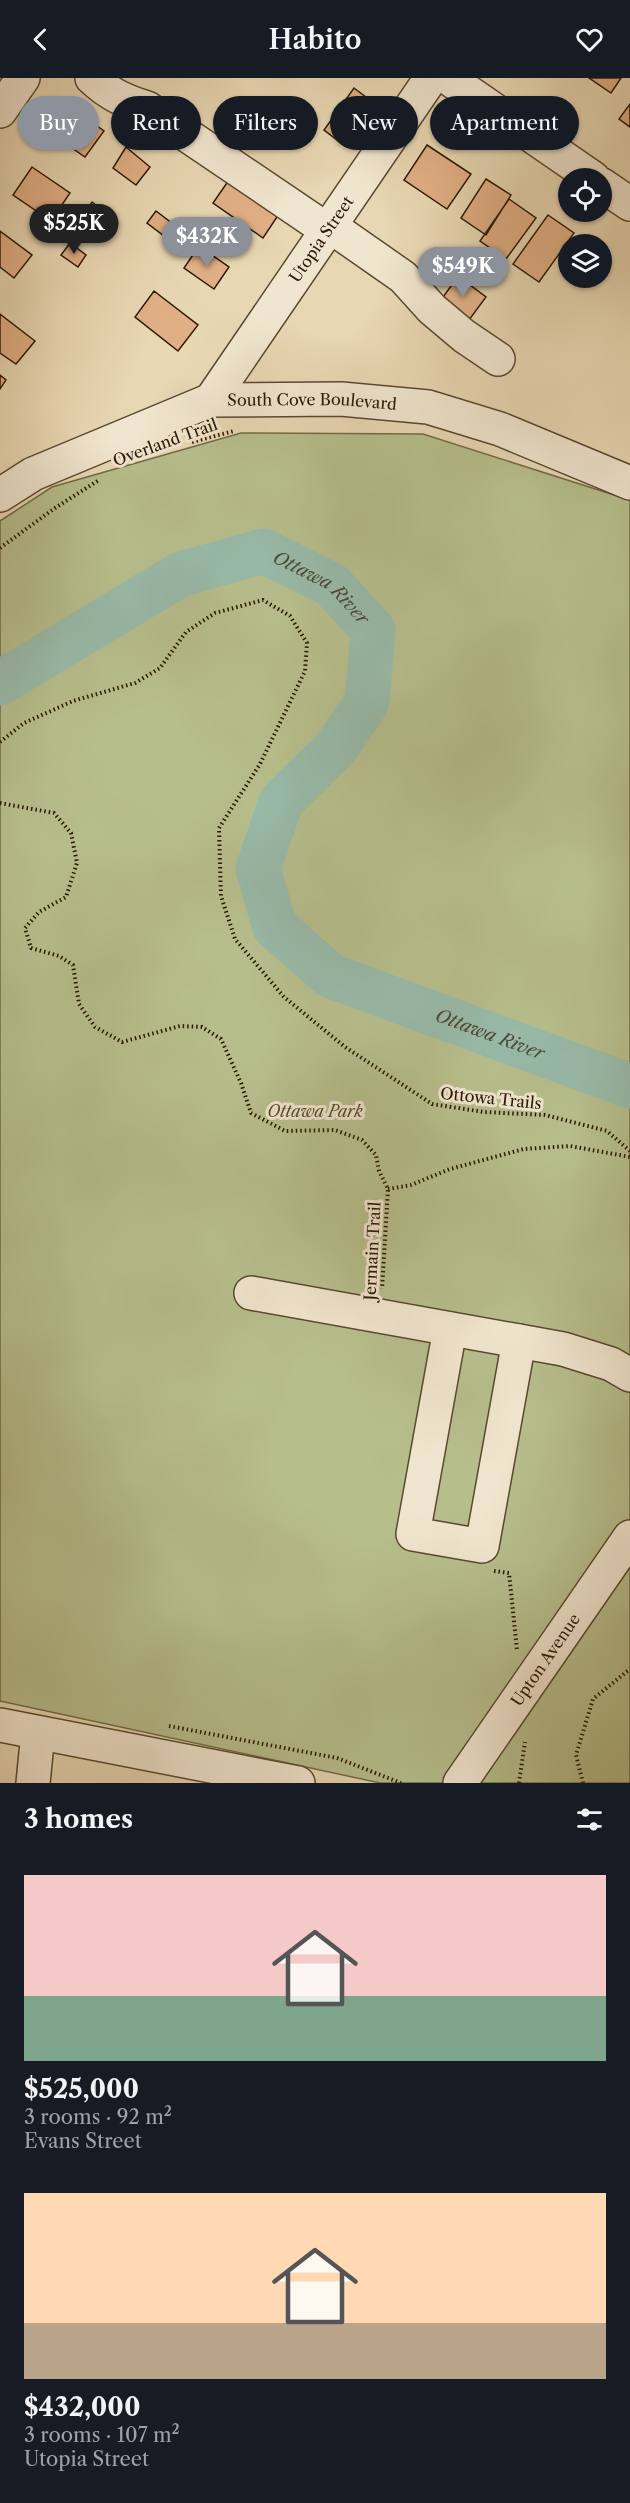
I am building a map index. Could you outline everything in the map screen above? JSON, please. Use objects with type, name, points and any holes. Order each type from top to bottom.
[{"type":"street","points":[[0,111],[23,78]]},
{"type":"street","points":[[92,78],[112,96],[147,108],[403,277],[432,309],[464,336],[498,359]]},
{"type":"street","name":"Utopia Street","points":[[211,400],[432,78]]},
{"type":"street","points":[[448,78],[578,168]]},
{"type":"street","points":[[612,192],[630,204]]},
{"type":"street","name":"South Cove Boulevard","points":[[0,495],[33,474],[211,400],[341,399],[428,407],[500,429],[630,483]]},
{"type":"street","points":[[250,1293],[563,1349],[611,1364],[630,1375]]},
{"type":"street","points":[[450,1329],[413,1534],[482,1546],[519,1341]]},
{"type":"street","name":"Upton Avenue","points":[[460,1783],[630,1537]]},
{"type":"street","points":[[0,1725],[298,1783]]},
{"type":"street","points":[[33,1783],[38,1733]]},
{"type":"path","name":"Overland Trail","points":[[182,445],[238,430]]},
{"type":"path","name":"Overland Trail","points":[[0,548],[55,508],[106,476]]},
{"type":"path","name":"Ottowa Trails","points":[[0,742],[24,723],[63,705],[135,683],[160,668],[186,632],[215,613],[263,600],[290,616],[307,643],[305,670],[260,764],[219,828],[221,896],[235,939],[284,996],[356,1054],[432,1104],[484,1112],[545,1115],[607,1131],[630,1151]]},
{"type":"path","name":"Jermain Trail","points":[[0,803],[54,813],[71,832],[77,863],[66,897],[39,912],[25,928],[31,948],[59,956],[73,965],[79,1004],[95,1027],[122,1042],[180,1026],[202,1028],[221,1039],[241,1083],[251,1113],[285,1131],[335,1130],[362,1140],[376,1155],[379,1171],[387,1190],[381,1316]]},
{"type":"path","points":[[387,1190],[411,1185],[450,1169],[524,1149],[570,1146],[630,1157]]},
{"type":"path","points":[[488,1570],[508,1573],[517,1653]]},
{"type":"path","points":[[584,1783],[576,1755],[593,1699],[630,1669]]},
{"type":"green space","name":"Ottawa Park","points":[[241,433],[423,434],[630,500],[630,1783],[380,1783],[0,1701],[0,521],[52,487]]},
{"type":"building","points":[[589,78],[621,78],[611,93]]},
{"type":"building","points":[[354,88],[364,96],[348,96]]},
{"type":"building","points":[[630,104],[630,127],[619,119]]},
{"type":"building","points":[[330,122],[330,135],[324,130]]},
{"type":"building","points":[[99,127],[104,131],[99,138]]},
{"type":"building","points":[[427,145],[430,150],[435,150],[471,174],[447,209],[404,180]]},
{"type":"building","points":[[75,150],[90,150],[85,157]]},
{"type":"building","points":[[124,150],[130,150],[150,167],[136,185],[113,168]]},
{"type":"building","points":[[32,167],[70,193],[51,221],[13,195]]},
{"type":"building","points":[[231,177],[281,211],[263,238],[213,203]]},
{"type":"building","points":[[486,179],[511,195],[486,235],[461,218]]},
{"type":"building","points":[[509,199],[536,218],[506,259],[480,241]]},
{"type":"building","points":[[92,202],[114,219],[104,232],[82,217]]},
{"type":"building","points":[[156,211],[177,227],[168,239],[147,223]]},
{"type":"building","points":[[548,215],[574,233],[558,234],[558,255],[539,282],[513,264]]},
{"type":"building","points":[[0,231],[32,255],[14,278],[0,267]]},
{"type":"building","points":[[70,243],[86,255],[78,267],[61,255]]},
{"type":"building","points":[[199,246],[229,267],[214,289],[184,268]]},
{"type":"building","points":[[458,276],[486,297],[469,320],[441,300]]},
{"type":"building","points":[[154,291],[198,325],[178,351],[135,317]]},
{"type":"building","points":[[0,314],[35,341],[16,364],[0,353]]},
{"type":"building","points":[[0,375],[6,380],[0,389]]},
{"type":"waterway","name":"Ottawa River","points":[[0,683],[181,574],[264,551],[332,585],[373,630],[367,702],[335,749],[281,802],[258,869],[275,927],[331,976],[630,1086]]}]
